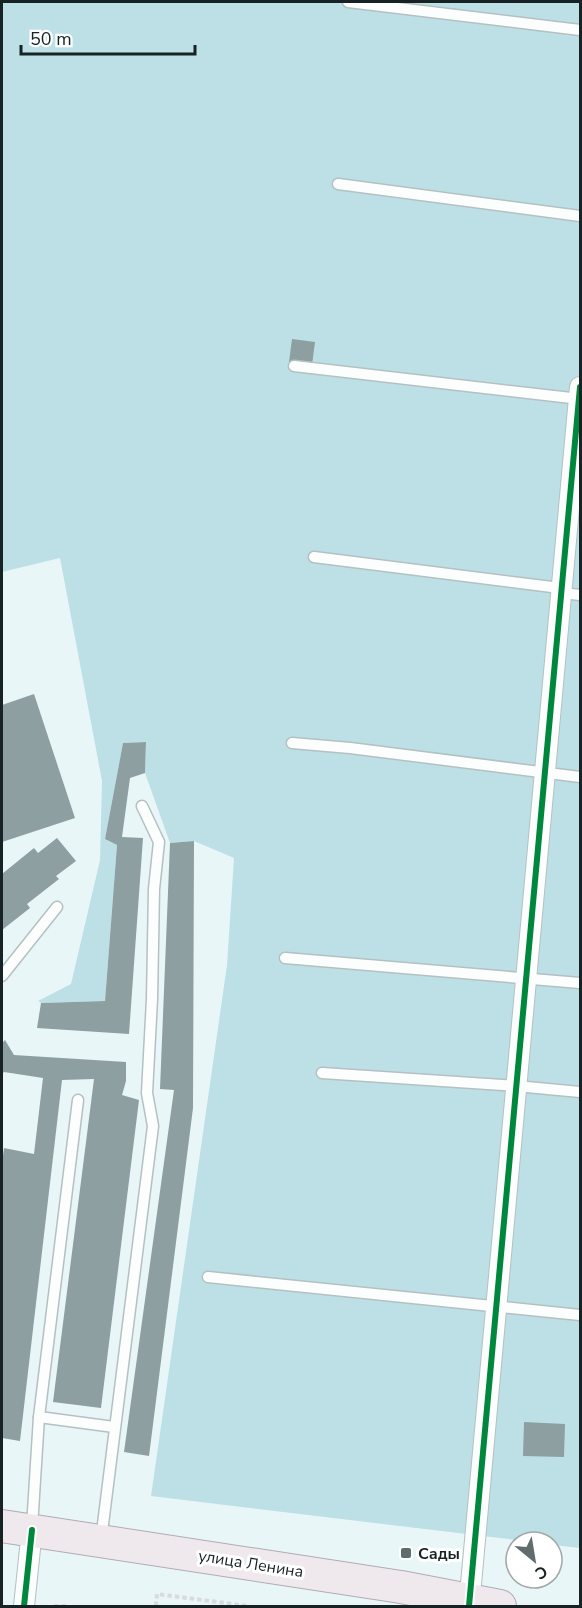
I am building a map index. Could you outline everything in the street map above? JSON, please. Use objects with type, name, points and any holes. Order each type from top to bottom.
[{"type":"main road","name":"улица Ленина","points":[[17,1528],[401,1587],[469,1603],[500,1606]]},
{"type":"street","points":[[469,1603],[545,773],[571,594],[580,395]]},
{"type":"street","points":[[17,1528],[24,1606]]},
{"type":"lane","points":[[348,2],[580,30]]},
{"type":"lane","points":[[338,184],[580,216]]},
{"type":"lane","points":[[294,366],[580,395]]},
{"type":"lane","points":[[314,557],[552,587],[571,594]]},
{"type":"lane","points":[[292,743],[350,748],[580,777]]},
{"type":"lane","points":[[101,1540],[153,1126],[147,1093],[154,889],[159,842],[142,806]]},
{"type":"lane","points":[[2,976],[57,907]]},
{"type":"lane","points":[[285,958],[580,983]]},
{"type":"lane","points":[[322,1073],[580,1092]]},
{"type":"lane","points":[[17,1528],[39,1417],[78,1100]]},
{"type":"lane","points":[[208,1277],[580,1315]]},
{"type":"lane","points":[[39,1417],[114,1427]]},
{"type":"path","points":[[156,1606],[157,1594],[248,1606]]},
{"type":"path","points":[[54,1606],[68,1606]]},
{"type":"shaded area","points":[[2,2],[580,2],[580,1548],[564,1546],[564,1530],[504,1530],[504,1539],[151,1496],[227,965],[234,858],[194,841],[170,843],[145,773],[146,742],[123,743],[105,839],[117,845],[105,1001],[41,1003],[38,1001],[71,984],[100,860],[102,781],[60,558],[2,572]]},
{"type":"building","points":[[292,339],[315,342],[312,365],[289,362]]},
{"type":"building","points":[[34,694],[75,818],[2,842],[2,705]]},
{"type":"building","points":[[146,742],[145,773],[130,778],[122,837],[143,838],[129,1034],[37,1028],[41,1003],[105,1001],[117,845],[105,839],[123,743]]},
{"type":"building","points":[[57,838],[76,861],[56,876],[59,879],[27,904],[30,908],[2,930],[2,874],[34,848],[38,853]]},
{"type":"building","points":[[194,841],[193,1108],[149,1456],[124,1452],[174,1090],[160,1089],[170,843]]},
{"type":"building","points":[[5,1040],[14,1055],[126,1062],[126,1081],[122,1095],[139,1100],[101,1408],[53,1402],[94,1079],[62,1080],[20,1441],[2,1438],[2,1163],[4,1148],[34,1154],[43,1078],[4,1072],[2,1074],[2,1043]]},
{"type":"building","points":[[524,1422],[565,1424],[564,1457],[523,1456]]},
{"type":"cycle path","points":[[469,1606],[580,387]]},
{"type":"cycle path","points":[[24,1606],[32,1530]]},
{"type":"place","name":"Сады","points":[[406,1553]]}]
